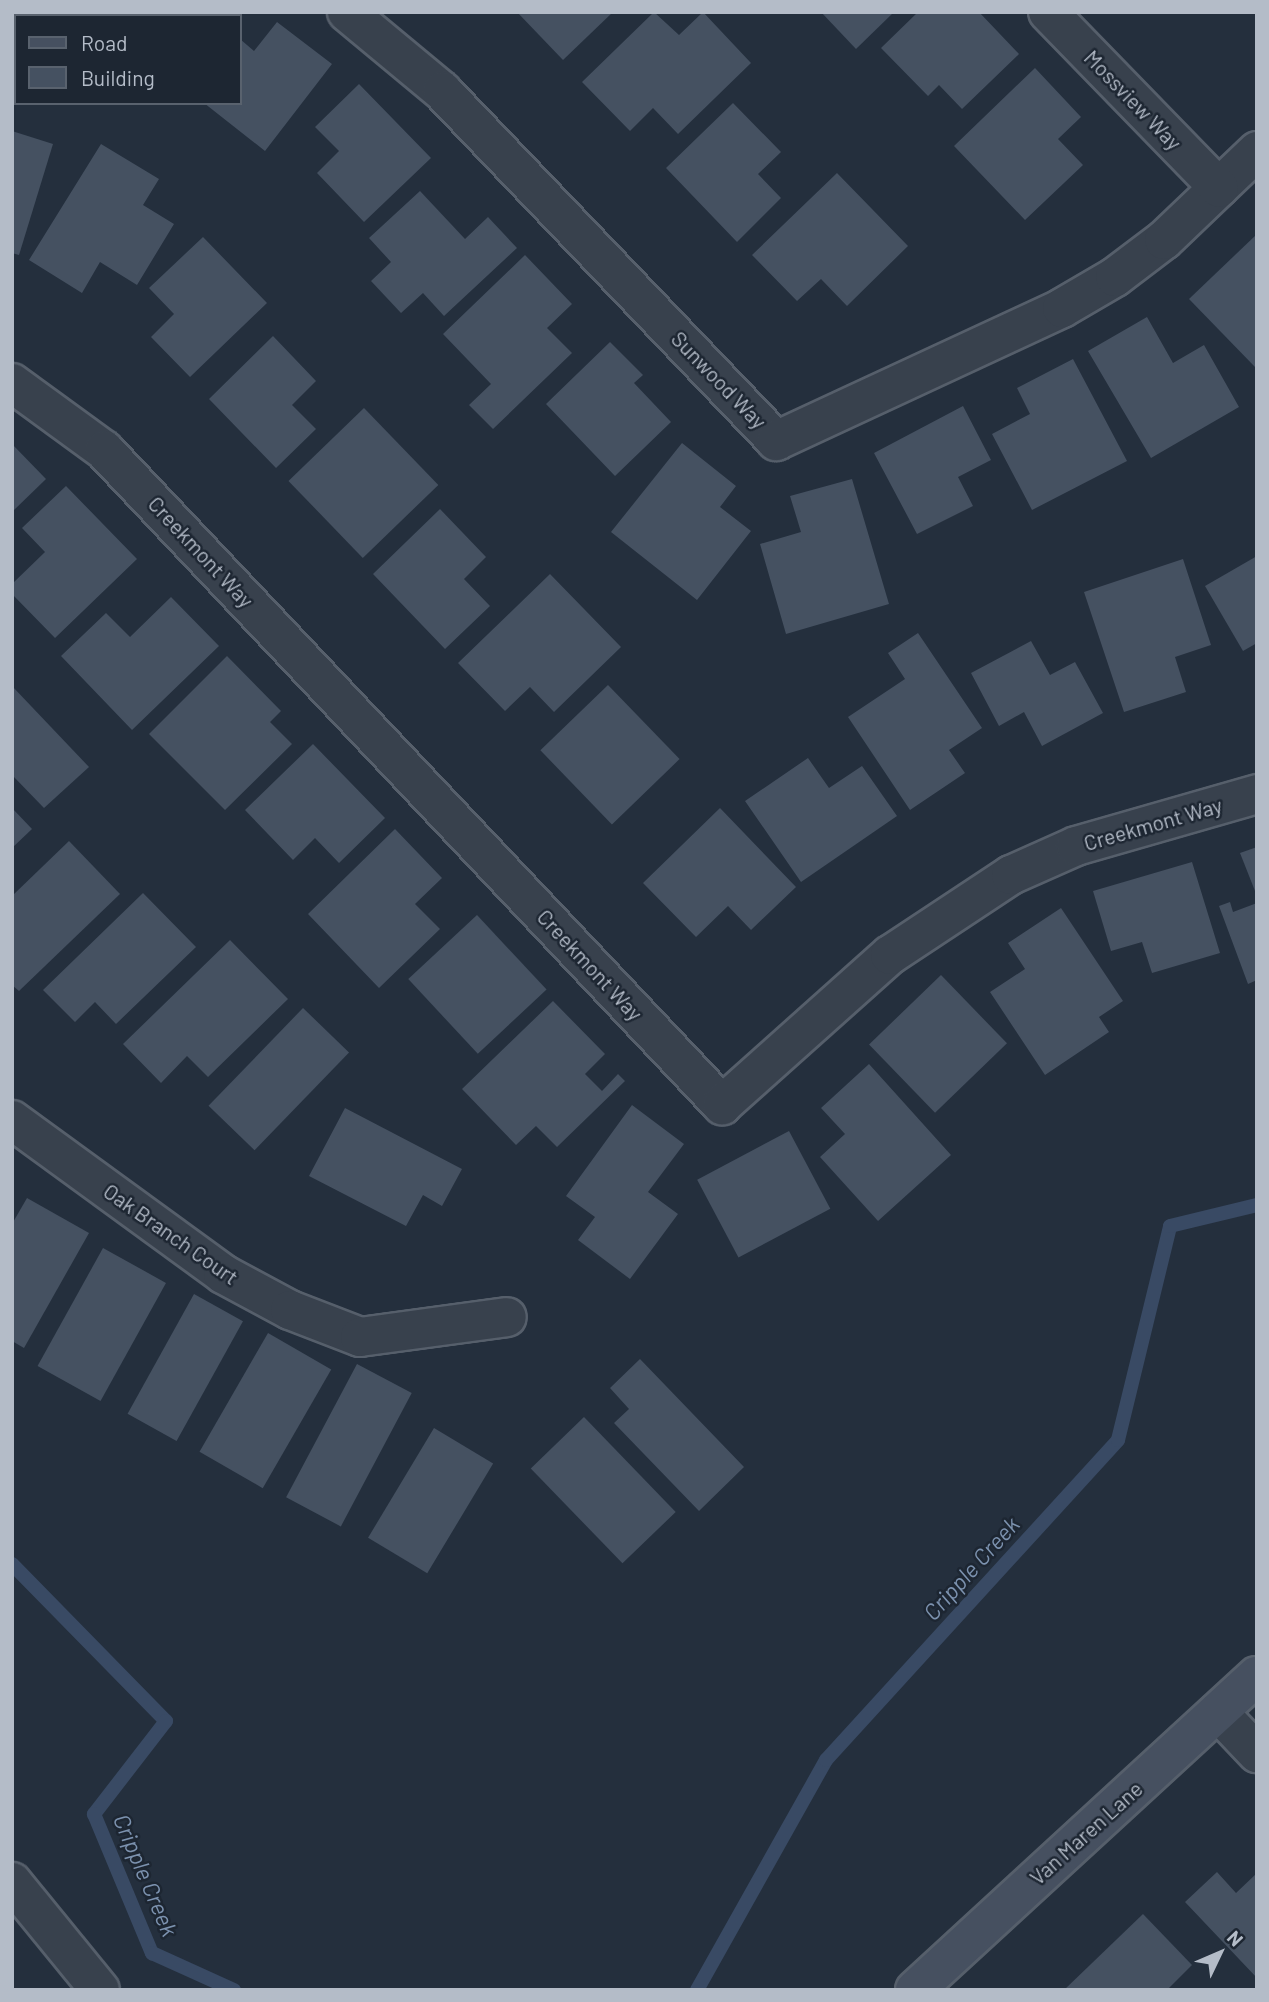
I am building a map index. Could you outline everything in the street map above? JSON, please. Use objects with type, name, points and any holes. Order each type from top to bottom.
[{"type":"main road","name":"Van Maren Lane","points":[[915,1990],[1257,1676]]},
{"type":"street","name":"Sunwood Way","points":[[347,12],[442,92],[776,441],[1062,308],[1164,240],[1257,151]]},
{"type":"street","name":"Mossview Way","points":[[1048,12],[1219,188]]},
{"type":"street","name":"Creekmont Way","points":[[12,383],[104,450],[722,1105],[890,955],[1001,881],[1076,846],[1257,794]]},
{"type":"street","name":"Oak Branch Court","points":[[12,1120],[223,1274],[290,1310],[360,1336],[507,1317]]},
{"type":"street","points":[[1218,1712],[1257,1753]]},
{"type":"street","points":[[12,1882],[100,1990]]},
{"type":"building","points":[[12,12],[69,12],[14,14],[14,24]]},
{"type":"building","points":[[113,12],[212,12],[211,14]]},
{"type":"building","points":[[517,12],[613,12],[563,60]]},
{"type":"building","points":[[654,12],[679,35],[703,12],[751,63],[678,134],[653,108],[630,131],[582,82]]},
{"type":"building","points":[[821,12],[894,12],[856,49]]},
{"type":"building","points":[[918,12],[979,12],[1019,54],[962,109],[939,85],[928,96],[881,48]]},
{"type":"building","points":[[277,22],[332,64],[265,151],[207,105],[242,105],[242,41],[254,51]]},
{"type":"building","points":[[1035,68],[1081,117],[1058,139],[1083,165],[1025,220],[954,146]]},
{"type":"building","points":[[359,84],[431,158],[364,222],[317,173],[339,151],[315,127]]},
{"type":"building","points":[[733,103],[781,152],[758,174],[781,198],[737,242],[666,168]]},
{"type":"building","points":[[12,131],[53,144],[19,255],[12,253]]},
{"type":"building","points":[[101,144],[159,179],[143,205],[174,224],[137,285],[100,262],[82,293],[29,260]]},
{"type":"building","points":[[837,173],[908,246],[847,306],[821,279],[797,301],[752,255]]},
{"type":"building","points":[[420,191],[465,239],[488,217],[517,248],[444,316],[423,293],[401,313],[371,281],[391,262],[369,238]]},
{"type":"building","points":[[1257,234],[1257,366],[1255,367],[1189,299]]},
{"type":"building","points":[[203,237],[267,303],[190,377],[151,337],[174,314],[149,288]]},
{"type":"building","points":[[525,255],[572,304],[547,328],[572,353],[493,429],[469,405],[491,384],[443,334]]},
{"type":"building","points":[[1147,317],[1173,363],[1204,345],[1239,407],[1151,458],[1088,351]]},
{"type":"building","points":[[273,336],[316,381],[292,405],[316,429],[276,468],[209,399]]},
{"type":"building","points":[[610,342],[643,375],[634,383],[671,422],[615,476],[546,404]]},
{"type":"building","points":[[1073,359],[1127,461],[1032,510],[992,434],[1030,414],[1017,388]]},
{"type":"building","points":[[963,406],[991,460],[958,477],[973,506],[917,534],[874,453]]},
{"type":"building","points":[[364,408],[438,485],[363,558],[288,481]]},
{"type":"building","points":[[682,443],[736,486],[720,507],[751,531],[697,600],[611,532]]},
{"type":"building","points":[[12,444],[46,479],[12,512]]},
{"type":"building","points":[[852,479],[889,604],[786,634],[760,544],[801,532],[790,496]]},
{"type":"building","points":[[66,486],[137,559],[55,638],[12,594],[12,584],[45,552],[22,528]]},
{"type":"building","points":[[440,509],[486,557],[464,579],[490,606],[445,649],[373,574]]},
{"type":"building","points":[[1257,556],[1257,643],[1243,651],[1205,586]]},
{"type":"building","points":[[1183,559],[1211,645],[1175,657],[1186,692],[1124,712],[1084,592]]},
{"type":"building","points":[[550,574],[621,647],[554,712],[530,687],[505,711],[458,663]]},
{"type":"building","points":[[171,597],[219,646],[132,730],[61,656],[106,613],[130,637]]},
{"type":"building","points":[[918,633],[982,728],[949,750],[965,773],[910,810],[848,717],[905,679],[888,653]]},
{"type":"building","points":[[1031,641],[1050,675],[1075,662],[1103,713],[1042,746],[1024,712],[999,726],[971,673]]},
{"type":"building","points":[[227,656],[281,711],[270,722],[292,744],[225,810],[149,734]]},
{"type":"building","points":[[608,685],[680,759],[612,824],[540,750]]},
{"type":"building","points":[[12,686],[89,767],[44,808],[12,775]]},
{"type":"building","points":[[313,744],[385,818],[339,863],[315,838],[293,860],[245,810]]},
{"type":"building","points":[[808,758],[829,788],[862,766],[897,816],[801,882],[745,801]]},
{"type":"building","points":[[12,808],[32,829],[12,848]]},
{"type":"building","points":[[720,808],[796,887],[751,930],[728,906],[696,937],[643,883]]},
{"type":"building","points":[[395,829],[442,878],[415,904],[440,929],[379,988],[308,914]]},
{"type":"building","points":[[69,841],[120,894],[19,991],[12,985],[12,896]]},
{"type":"building","points":[[1257,847],[1257,896],[1240,853]]},
{"type":"building","points":[[1192,862],[1220,953],[1152,973],[1142,942],[1111,951],[1093,891]]},
{"type":"building","points":[[143,893],[196,947],[116,1024],[95,1002],[75,1022],[43,990]]},
{"type":"building","points":[[1230,902],[1233,912],[1257,903],[1257,980],[1248,984],[1219,906]]},
{"type":"building","points":[[1061,908],[1123,1001],[1099,1017],[1109,1032],[1045,1075],[990,992],[1025,969],[1008,943]]},
{"type":"building","points":[[477,915],[547,990],[478,1054],[408,979]]},
{"type":"building","points":[[230,940],[288,999],[208,1077],[187,1056],[161,1083],[123,1044]]},
{"type":"building","points":[[941,975],[1007,1043],[935,1113],[869,1044]]},
{"type":"building","points":[[553,1001],[605,1054],[585,1074],[602,1091],[618,1074],[625,1081],[557,1147],[536,1126],[516,1145],[462,1089]]},
{"type":"building","points":[[303,1008],[349,1052],[255,1150],[209,1106]]},
{"type":"building","points":[[869,1064],[951,1155],[878,1221],[820,1157],[845,1134],[821,1108]]},
{"type":"building","points":[[632,1105],[684,1144],[648,1192],[678,1214],[630,1279],[578,1240],[595,1217],[566,1196]]},
{"type":"building","points":[[345,1108],[462,1169],[442,1206],[423,1195],[406,1226],[309,1176]]},
{"type":"building","points":[[789,1131],[830,1209],[738,1258],[697,1180]]},
{"type":"building","points":[[27,1198],[89,1233],[24,1348],[12,1341],[12,1224]]},
{"type":"building","points":[[103,1248],[166,1283],[101,1401],[38,1366]]},
{"type":"building","points":[[194,1294],[243,1321],[177,1441],[128,1414]]},
{"type":"building","points":[[268,1333],[331,1370],[263,1488],[200,1452]]},
{"type":"building","points":[[640,1359],[744,1467],[699,1511],[614,1423],[629,1409],[610,1388]]},
{"type":"building","points":[[357,1364],[412,1393],[341,1526],[286,1497]]},
{"type":"building","points":[[584,1417],[676,1512],[622,1563],[531,1468]]},
{"type":"building","points":[[434,1428],[493,1464],[427,1573],[368,1538]]},
{"type":"building","points":[[1217,1872],[1236,1893],[1257,1873],[1257,1978],[1185,1902]]},
{"type":"building","points":[[1143,1914],[1192,1965],[1167,1990],[1064,1990]]},
{"type":"waterway","name":"Cripple Creek","points":[[697,1990],[826,1760],[1118,1440],[1170,1226],[1257,1205]]},
{"type":"waterway","name":"Cripple Creek","points":[[12,1564],[166,1721],[94,1814],[152,1953],[234,1990]]}]
